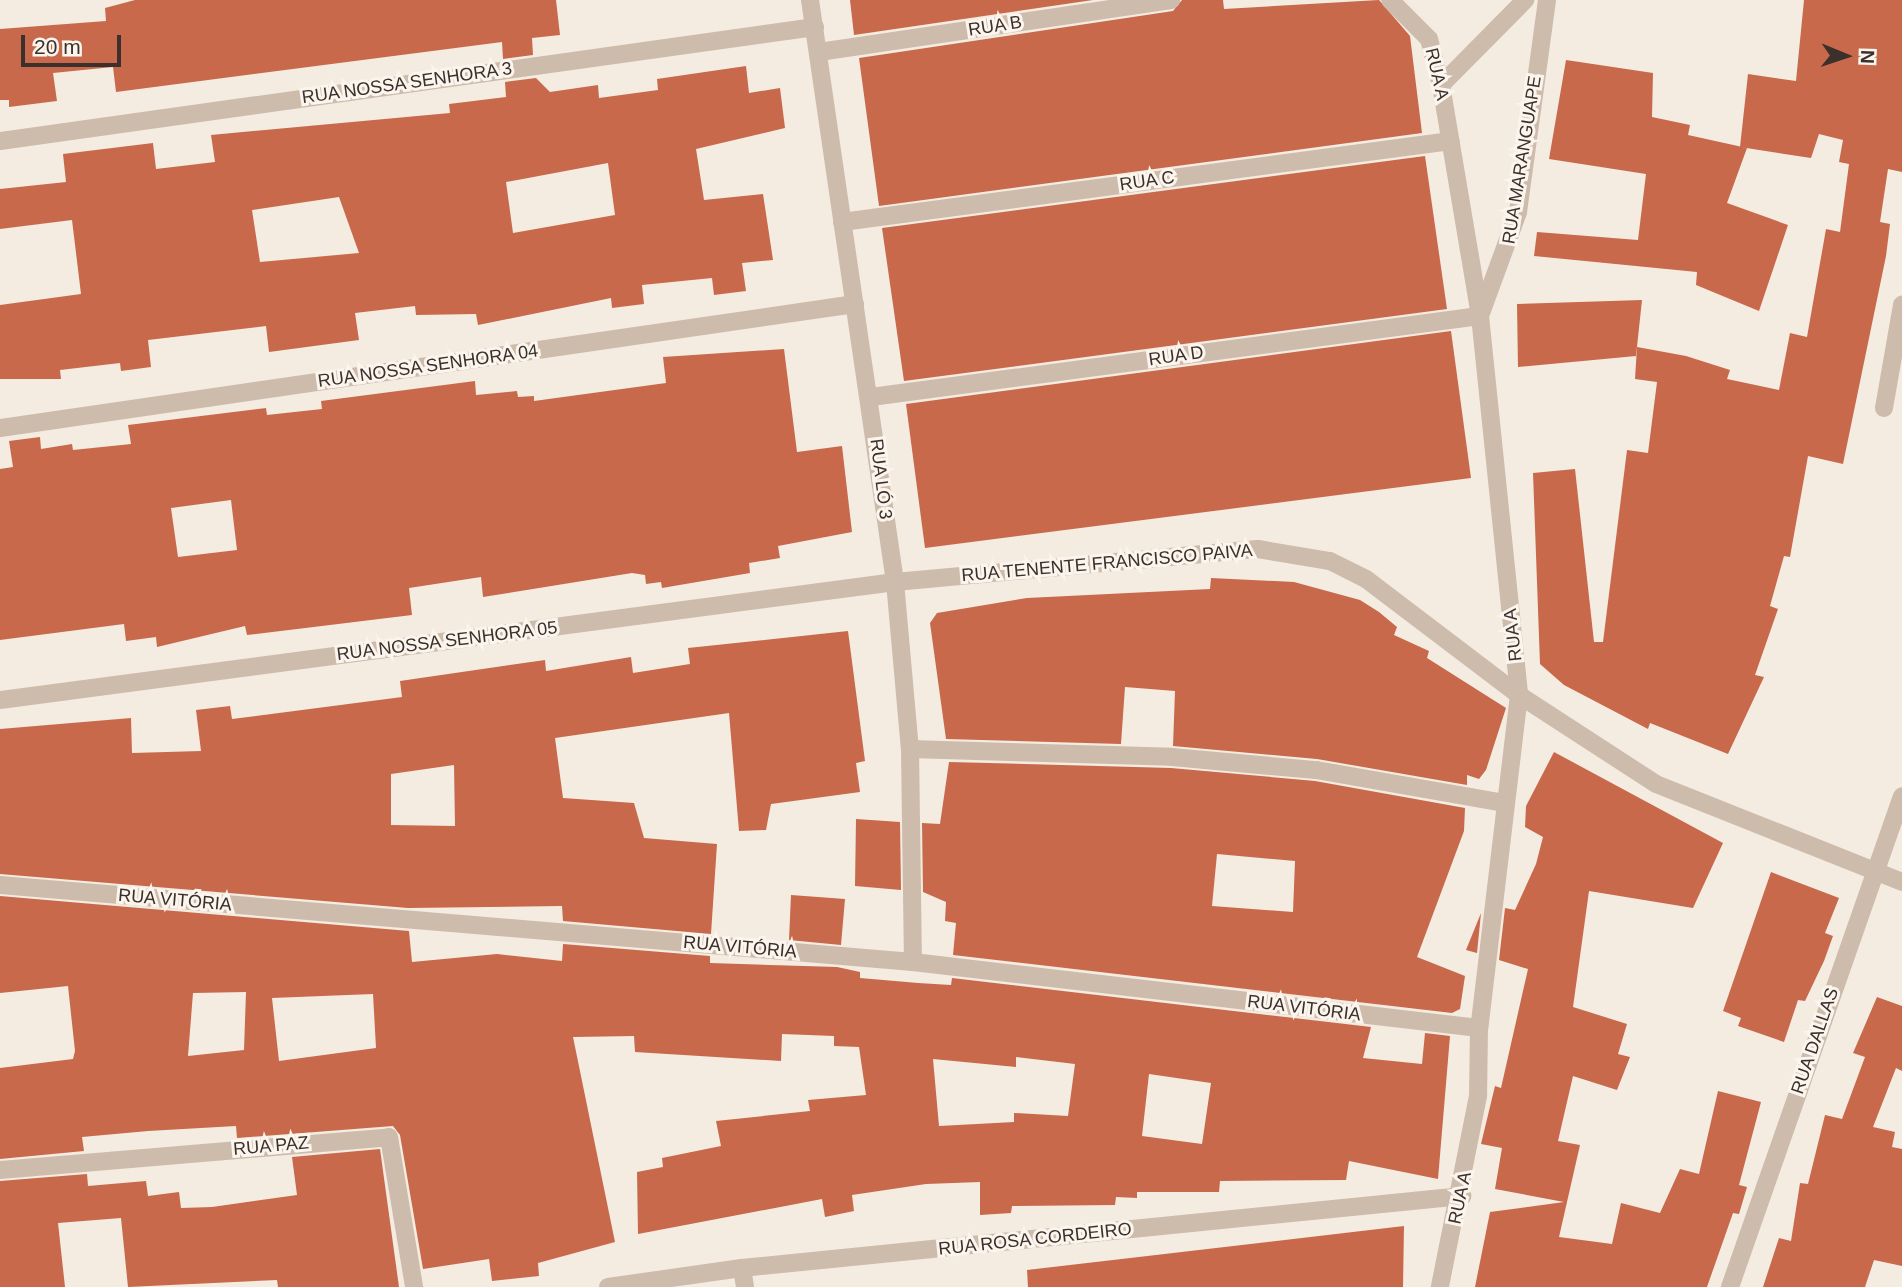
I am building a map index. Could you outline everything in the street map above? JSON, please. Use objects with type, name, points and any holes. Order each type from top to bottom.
[{"type":"street","name":"RUA LÓ 3","points":[[810,0],[871,397],[895,582],[909,749],[913,962]]},
{"type":"street","name":"RUA B","points":[[819,52],[1171,0]]},
{"type":"street","name":"RUA A","points":[[1390,0],[1429,39],[1441,85],[1480,316],[1519,695],[1479,1028],[1478,1096],[1462,1196],[1440,1287]]},
{"type":"street","points":[[1441,85],[1525,0]]},
{"type":"street","name":"RUA MARANGUAPE","points":[[1480,316],[1518,212],[1547,0]]},
{"type":"street","name":"RUA NOSSA SENHORA 3","points":[[0,141],[815,27]]},
{"type":"street","name":"RUA C","points":[[842,222],[1451,141]]},
{"type":"street","name":"RUA NOSSA SENHORA 04","points":[[0,428],[855,304]]},
{"type":"street","points":[[1884,408],[1902,304]]},
{"type":"street","name":"RUA D","points":[[871,397],[1480,316]]},
{"type":"street","name":"RUA TENENTE FRANCISCO PAIVA","points":[[895,582],[1258,549],[1295,553],[1366,579],[1519,695],[1656,784],[1902,882]]},
{"type":"street","name":"RUA NOSSA SENHORA 05","points":[[0,700],[895,582]]},
{"type":"street","points":[[909,749],[1211,760],[1316,770],[1505,803]]},
{"type":"street","name":"RUA DALLAS","points":[[1730,1287],[1902,796]]},
{"type":"street","name":"RUA VITÓRIA","points":[[0,885],[913,962],[1479,1028]]},
{"type":"street","name":"RUA PAZ","points":[[0,1170],[389,1137],[414,1287]]},
{"type":"street","name":"RUA ROSA CORDEIRO","points":[[608,1287],[742,1268],[1462,1196]]},
{"type":"street","points":[[742,1268],[745,1287]]},
{"type":"building","points":[[135,0],[556,0],[560,35],[532,38],[533,55],[503,59],[502,42],[116,92],[113,67],[53,73],[57,101],[9,107],[9,100],[0,100],[0,29],[106,21],[105,8]]},
{"type":"building","points":[[850,0],[1093,0],[854,35]]},
{"type":"building","points":[[1182,0],[1223,0],[1224,9],[1379,0],[1410,36],[1422,133],[879,206],[859,58],[1173,11]]},
{"type":"building","points":[[1804,0],[1902,0],[1902,172],[1888,169],[1880,222],[1890,224],[1886,256],[1843,464],[1808,456],[1790,557],[1784,556],[1770,606],[1778,609],[1755,675],[1764,677],[1728,754],[1650,723],[1648,729],[1564,685],[1540,664],[1533,473],[1575,469],[1594,642],[1603,642],[1627,450],[1648,453],[1657,382],[1635,379],[1637,347],[1686,356],[1730,370],[1727,379],[1779,390],[1790,333],[1807,337],[1826,229],[1840,232],[1849,164],[1839,162],[1843,140],[1819,134],[1811,158],[1740,147],[1748,74],[1796,81]]},
{"type":"building","points":[[1566,60],[1653,73],[1652,117],[1690,125],[1688,135],[1747,148],[1727,203],[1788,225],[1759,311],[1696,285],[1697,272],[1534,256],[1537,232],[1638,240],[1646,174],[1549,159]]},
{"type":"building","points":[[746,66],[749,93],[780,88],[785,128],[696,149],[704,200],[763,194],[773,260],[742,263],[746,291],[714,295],[712,278],[642,285],[644,304],[612,308],[611,298],[478,325],[476,314],[416,315],[415,306],[355,313],[359,340],[269,352],[266,326],[148,340],[151,367],[121,371],[120,363],[60,370],[61,379],[0,379],[0,305],[81,294],[72,220],[0,229],[0,189],[66,182],[63,154],[153,143],[156,169],[215,162],[211,135],[450,113],[449,104],[506,97],[505,82],[536,78],[550,92],[598,85],[599,98],[658,90],[657,79]],"holes":[[[608,163],[615,215],[513,233],[506,182]],[[339,197],[359,253],[260,262],[252,210]]]},
{"type":"building","points":[[1425,156],[1447,309],[904,381],[882,228]]},
{"type":"building","points":[[1642,300],[1636,356],[1518,367],[1517,304]]},
{"type":"building","points":[[1451,331],[1471,478],[925,548],[906,404]]},
{"type":"building","points":[[784,349],[797,452],[842,446],[852,532],[778,546],[780,558],[749,563],[750,573],[662,588],[661,582],[646,584],[645,575],[632,573],[483,597],[481,577],[409,588],[412,615],[247,635],[245,626],[157,647],[156,637],[126,641],[124,624],[0,640],[0,469],[13,467],[9,441],[40,437],[41,449],[72,444],[73,450],[131,444],[128,425],[266,408],[267,415],[322,409],[321,401],[475,381],[476,395],[517,391],[518,397],[534,396],[534,401],[666,383],[663,357]],"holes":[[[231,500],[237,550],[178,557],[171,508]]]},
{"type":"building","points":[[1211,578],[1294,582],[1360,600],[1379,612],[1397,627],[1394,635],[1429,651],[1427,658],[1506,708],[1486,770],[1479,779],[1467,775],[1467,785],[1317,759],[1173,746],[1175,691],[1125,687],[1121,744],[946,739],[930,623],[937,613],[1027,598],[1210,589]]},
{"type":"building","points":[[848,631],[865,761],[856,763],[860,792],[771,804],[766,830],[739,831],[729,713],[555,738],[563,798],[634,803],[644,838],[717,844],[711,934],[563,921],[562,906],[408,908],[0,874],[0,729],[131,718],[132,753],[201,751],[196,710],[230,706],[232,719],[402,697],[400,681],[545,660],[546,671],[631,657],[633,673],[690,664],[688,648]],"holes":[[[454,765],[455,826],[391,825],[391,774]]]},
{"type":"building","points":[[1554,752],[1723,843],[1693,908],[1589,891],[1573,1007],[1627,1024],[1618,1054],[1630,1057],[1617,1090],[1573,1076],[1558,1141],[1580,1145],[1559,1237],[1612,1244],[1621,1203],[1660,1213],[1680,1169],[1699,1174],[1718,1091],[1761,1102],[1739,1185],[1747,1187],[1739,1214],[1733,1213],[1707,1287],[1475,1287],[1490,1212],[1564,1202],[1495,1189],[1502,1148],[1481,1144],[1495,1086],[1501,1088],[1528,969],[1499,960],[1505,908],[1515,910],[1536,864],[1543,837],[1525,827],[1526,806]]},
{"type":"building","points":[[949,762],[1171,768],[1315,781],[1465,808],[1464,831],[1417,957],[1465,976],[1460,1009],[1452,1013],[953,955],[956,923],[945,921],[946,902],[923,892],[922,823],[940,824]],"holes":[[[1217,854],[1295,861],[1293,912],[1212,906]]]},
{"type":"building","points":[[856,819],[900,822],[901,890],[855,886]]},
{"type":"building","points":[[1771,872],[1839,898],[1825,933],[1833,936],[1824,961],[1805,1001],[1798,1000],[1784,1042],[1738,1026],[1741,1018],[1723,1011]]},
{"type":"building","points":[[791,895],[845,899],[841,945],[789,940]]},
{"type":"building","points":[[0,896],[409,931],[412,962],[497,954],[562,961],[563,944],[710,956],[710,963],[837,967],[860,972],[860,978],[951,985],[952,978],[1371,1027],[1363,1058],[1422,1064],[1425,1033],[1450,1036],[1438,1179],[1349,1161],[1346,1180],[1220,1181],[1219,1192],[1137,1192],[1137,1198],[1116,1197],[1115,1205],[1012,1206],[1011,1213],[980,1215],[980,1182],[926,1184],[852,1195],[854,1211],[825,1217],[822,1199],[638,1234],[637,1172],[663,1167],[662,1158],[721,1146],[716,1121],[810,1111],[808,1100],[866,1095],[859,1047],[834,1046],[834,1036],[782,1034],[781,1061],[635,1052],[634,1036],[573,1037],[615,1242],[538,1263],[539,1276],[492,1281],[489,1259],[423,1269],[400,1135],[393,1126],[237,1138],[236,1126],[148,1131],[82,1137],[84,1151],[0,1159],[0,1068],[73,1059],[75,1051],[68,986],[0,993]],"holes":[[[246,992],[244,1050],[188,1056],[193,993]],[[373,994],[376,1048],[279,1061],[272,998]],[[1016,1057],[1075,1064],[1068,1116],[1014,1113],[1014,1122],[939,1126],[933,1059],[1016,1067]],[[1149,1074],[1211,1083],[1202,1144],[1142,1136]]]},
{"type":"building","points":[[1481,913],[1477,953],[1466,950]]},
{"type":"building","points":[[1877,997],[1902,1006],[1902,1071],[1896,1068],[1873,1127],[1895,1132],[1892,1147],[1902,1149],[1902,1266],[1874,1260],[1865,1287],[1763,1287],[1779,1238],[1791,1241],[1800,1183],[1808,1184],[1825,1115],[1842,1119],[1865,1057],[1853,1053]]},
{"type":"building","points":[[380,1149],[399,1287],[278,1287],[277,1280],[128,1287],[121,1218],[58,1223],[65,1287],[0,1287],[0,1181],[87,1174],[88,1186],[146,1181],[148,1196],[179,1192],[181,1208],[212,1207],[297,1195],[292,1157]]},
{"type":"building","points":[[1404,1226],[1403,1287],[1028,1287],[1027,1270]]}]
